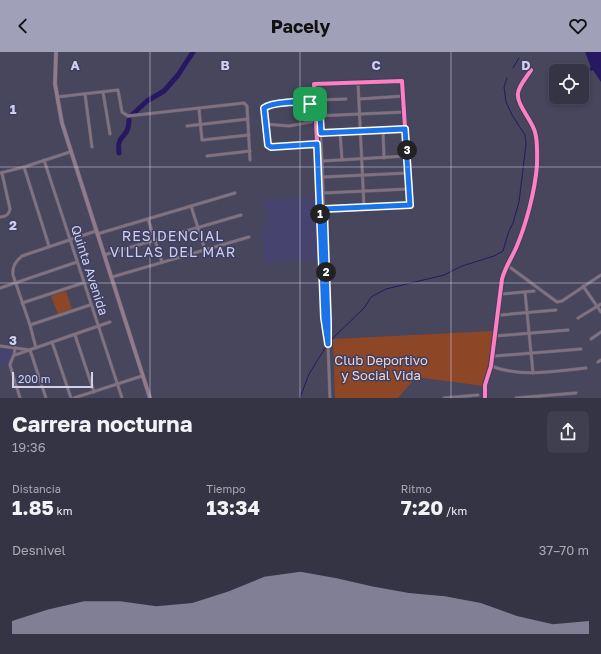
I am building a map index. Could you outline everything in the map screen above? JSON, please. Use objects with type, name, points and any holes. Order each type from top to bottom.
[{"type":"main road","points":[[56,52],[55,84],[62,123],[70,152],[112,277],[123,318],[150,398]]},
{"type":"street","points":[[485,398],[485,385],[491,366],[502,279],[516,247],[532,197],[537,165],[535,132],[532,123],[518,100],[517,95],[531,70]]},
{"type":"street","points":[[324,209],[410,205],[403,83],[400,81],[314,84],[324,318],[328,344]]},
{"type":"street","points":[[358,83],[364,207]]},
{"type":"street","points":[[318,84],[324,193],[330,398]]},
{"type":"street","points":[[57,97],[118,90],[122,112],[128,116],[244,103],[247,106],[250,160]]},
{"type":"street","points":[[103,92],[110,134]]},
{"type":"street","points":[[85,94],[92,147]]},
{"type":"street","points":[[359,98],[404,96]]},
{"type":"street","points":[[319,100],[346,99]]},
{"type":"street","points":[[315,104],[292,102],[279,103],[265,107],[269,146],[317,144]]},
{"type":"street","points":[[305,103],[304,117],[306,123]]},
{"type":"street","points":[[199,109],[201,138],[204,140],[249,135]]},
{"type":"street","points":[[316,116],[405,112]]},
{"type":"street","points":[[187,126],[248,119]]},
{"type":"street","points":[[266,124],[289,126],[316,121]]},
{"type":"street","points":[[321,133],[405,129]]},
{"type":"street","points":[[383,130],[384,158]]},
{"type":"street","points":[[340,132],[342,160]]},
{"type":"street","points":[[207,156],[250,151]]},
{"type":"street","points":[[0,217],[5,217],[10,213],[1,173],[70,152]]},
{"type":"street","points":[[322,161],[407,156]]},
{"type":"street","name":"Quinta Avenida","points":[[44,160],[97,327],[122,398]]},
{"type":"street","points":[[24,167],[49,246]]},
{"type":"street","points":[[323,177],[408,172]]},
{"type":"street","points":[[0,187],[5,186]]},
{"type":"street","points":[[324,193],[409,189]]},
{"type":"street","points":[[36,348],[12,269],[16,261],[22,256],[69,239],[235,193]]},
{"type":"street","points":[[191,206],[205,250]]},
{"type":"street","points":[[104,255],[241,215]]},
{"type":"street","points":[[148,218],[162,262]]},
{"type":"street","points":[[112,277],[249,237]]},
{"type":"street","points":[[0,288],[77,262]]},
{"type":"street","points":[[507,265],[556,301],[562,301],[601,275]]},
{"type":"street","points":[[22,303],[83,283]]},
{"type":"street","points":[[583,286],[601,312]]},
{"type":"street","points":[[503,294],[534,291]]},
{"type":"street","points":[[525,292],[533,373]]},
{"type":"street","points":[[578,318],[601,304]]},
{"type":"street","points":[[30,325],[90,305]]},
{"type":"street","points":[[501,315],[556,310]]},
{"type":"street","points":[[20,398],[10,365],[12,358],[15,355],[110,322]]},
{"type":"street","points":[[495,336],[568,330]]},
{"type":"street","points":[[591,339],[601,332]]},
{"type":"street","points":[[75,335],[94,392]]},
{"type":"street","points":[[52,342],[73,398],[118,385],[142,376]]},
{"type":"street","points":[[0,346],[30,350]]},
{"type":"street","points":[[15,347],[15,355]]},
{"type":"street","points":[[495,356],[581,349]]},
{"type":"street","points":[[30,350],[46,398]]},
{"type":"street","points":[[491,366],[505,371],[533,373],[586,368]]},
{"type":"street","points":[[516,398],[576,393]]},
{"type":"street","points":[[444,398],[478,395]]},
{"type":"shaded area","points":[[585,52],[601,52],[601,82],[593,70],[591,71],[589,68],[591,67]]},
{"type":"shaded area","points":[[318,198],[321,260],[265,263],[262,234],[267,217],[262,200]]},
{"type":"shaded area","points":[[0,347],[13,348],[13,354],[9,359],[8,366],[0,366]]},
{"type":"green space","points":[[66,291],[72,309],[58,314],[51,296]]},
{"type":"green space","name":"Club Deportivo y Social Vida","points":[[494,331],[489,368],[484,386],[416,377],[398,398],[335,398],[333,339]]},
{"type":"waterway","points":[[133,114],[147,101],[164,91],[178,75],[193,52]]},
{"type":"waterway","points":[[513,68],[519,58]]},
{"type":"waterway","points":[[330,341],[365,307],[371,297],[386,289],[444,275],[462,266],[494,256],[503,251],[519,202],[526,144],[525,135],[512,115],[506,102],[504,87],[507,78]]},
{"type":"waterway","points":[[119,153],[119,143],[128,129],[129,120]]},
{"type":"waterway","points":[[300,398],[309,374],[325,348]]},
{"type":"cycle path","points":[[485,398],[485,385],[491,366],[502,279],[506,267],[516,248],[530,208],[536,175],[536,136],[518,97],[520,87],[531,70]]},
{"type":"cycle path","points":[[324,209],[410,205],[402,81],[314,84],[325,318],[328,344]]},
{"type":"district","name":"RESIDENCIAL VILLAS DEL MAR","points":[[173,244]]},
{"type":"route","points":[[298,102],[310,104],[315,104],[316,116],[320,116],[321,133],[405,129],[410,205],[324,209],[328,344],[324,318],[317,144],[269,146],[264,108],[279,103],[298,102]]}]
